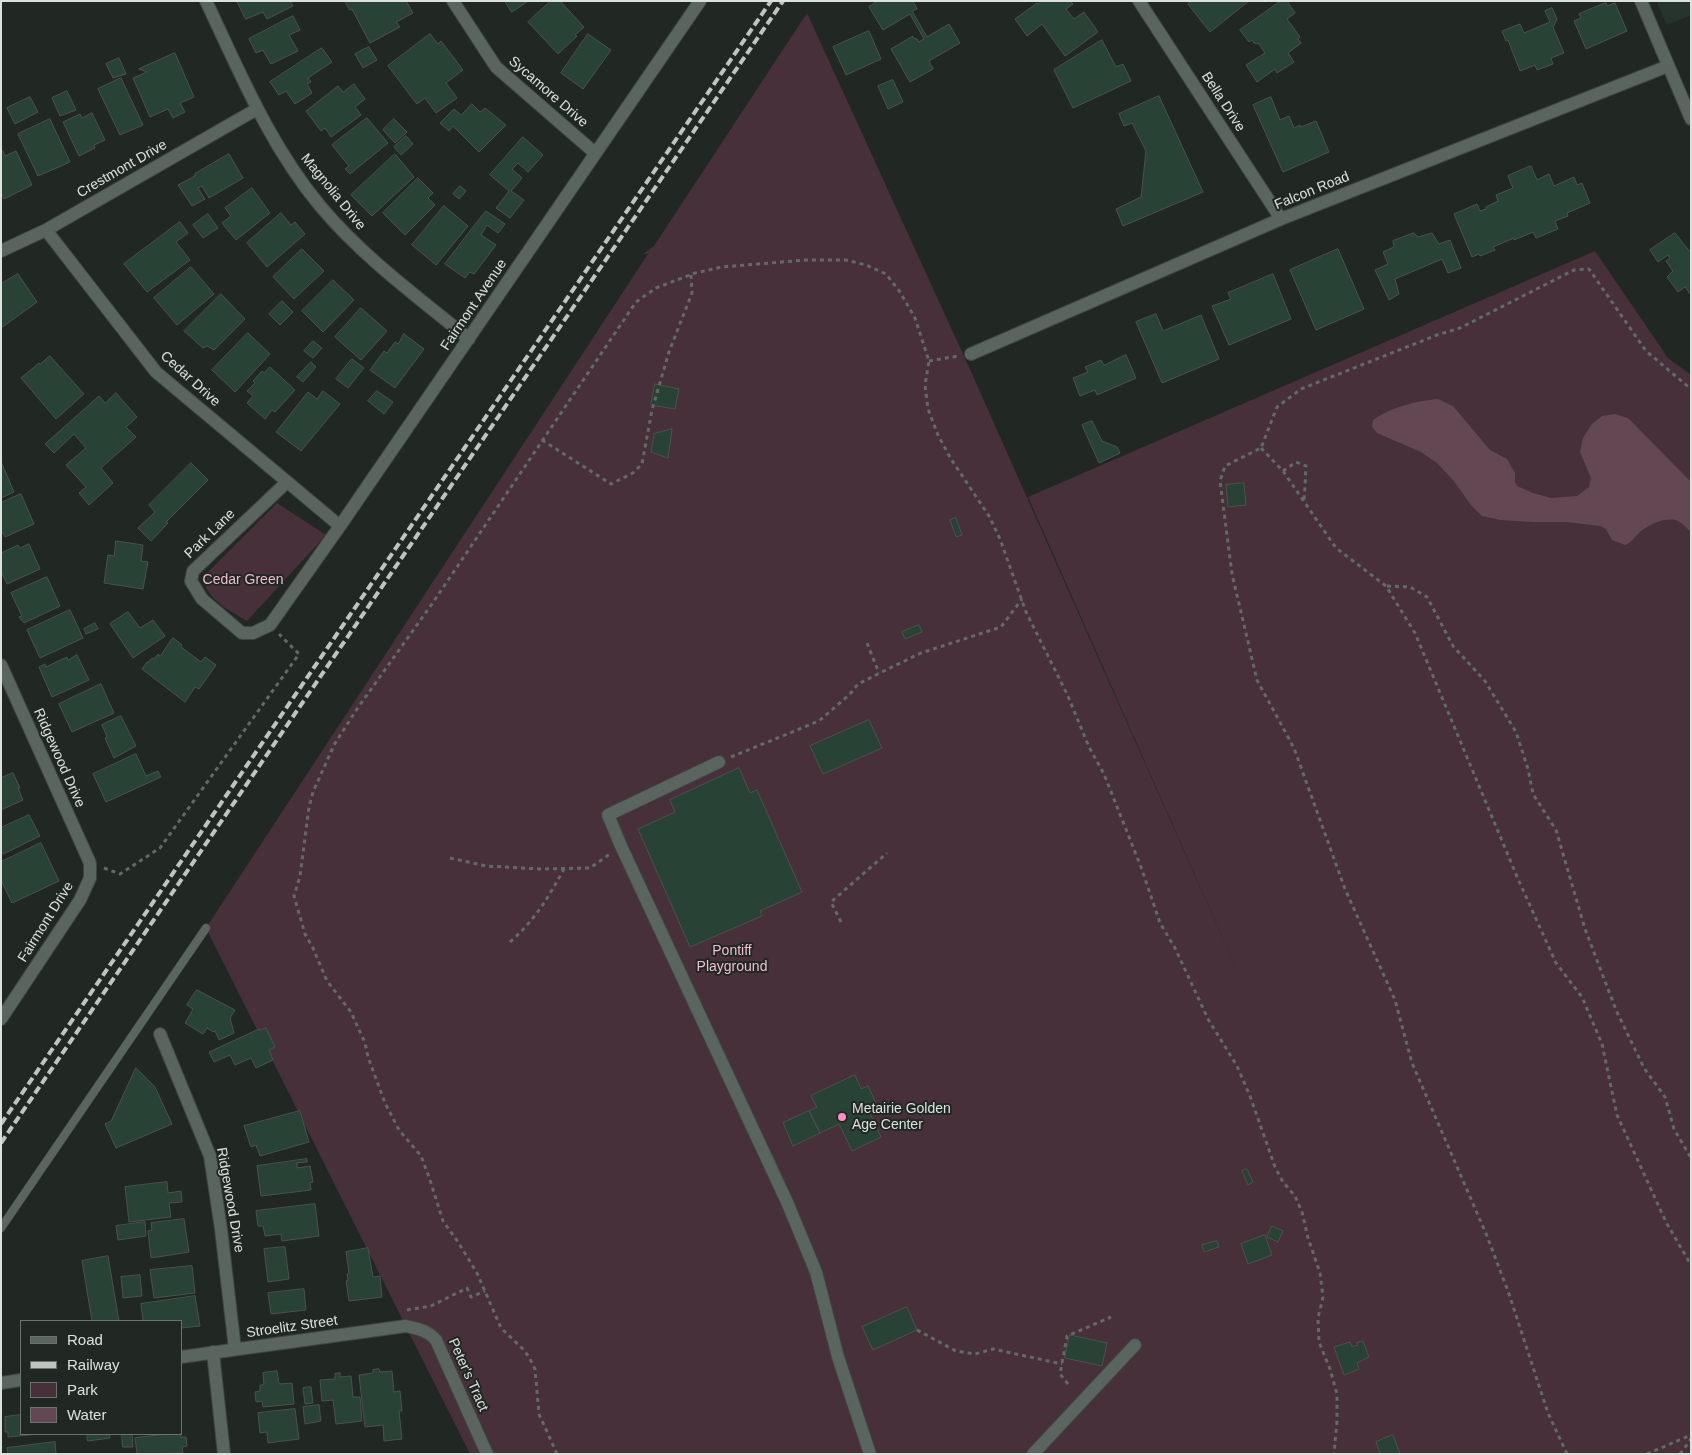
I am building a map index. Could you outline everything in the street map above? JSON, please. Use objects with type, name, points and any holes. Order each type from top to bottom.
[{"type":"street","name":"Magnolia Drive","points":[[206,1],[257,109],[303,184],[369,258],[469,339]]},
{"type":"street","name":"Sycamore Drive","points":[[453,1],[496,67],[595,153]]},
{"type":"street","name":"Fairmont Avenue","points":[[270,625],[469,339],[700,1]]},
{"type":"street","name":"Bella Drive","points":[[1139,1],[1281,219]]},
{"type":"street","points":[[1641,1],[1691,119]]},
{"type":"street","name":"Falcon Road","points":[[971,354],[1281,219],[1668,66]]},
{"type":"street","name":"Crestmont Drive","points":[[1,251],[46,230],[257,109]]},
{"type":"street","name":"Cedar Drive","points":[[46,230],[156,372],[340,526]]},
{"type":"street","name":"Park Lane","points":[[270,625],[253,633],[242,632],[202,599],[192,580],[193,571],[287,482]]},
{"type":"street","name":"Ridgewood Drive","points":[[1,665],[90,863]]},
{"type":"street","points":[[719,762],[608,815],[620,846],[787,1202],[816,1272],[838,1357],[870,1454]]},
{"type":"street","name":"Fairmont Drive","points":[[1,1019],[80,900],[90,878],[90,863]]},
{"type":"street","name":"Ridgewood Drive","points":[[160,1034],[210,1156],[235,1350]]},
{"type":"street","name":"Stroelitz Street","points":[[182,1357],[406,1326]]},
{"type":"street","name":"Peter's Tract","points":[[406,1326],[429,1333],[436,1340],[487,1454]]},
{"type":"street","points":[[1033,1454],[1135,1345]]},
{"type":"street","points":[[213,1352],[224,1454]]},
{"type":"street","points":[[1,1383],[20,1380]]},
{"type":"lane","points":[[1,1228],[206,928]]},
{"type":"path","points":[[557,1454],[539,1414],[534,1369],[523,1349],[501,1328],[485,1291],[458,1242],[442,1221],[429,1177],[420,1156],[399,1130],[385,1103],[368,1057],[365,1043],[351,1012],[327,981],[305,934],[294,896],[300,876],[311,799],[334,745],[357,709],[434,601],[636,302],[656,288],[691,274],[722,267],[806,260],[846,260],[866,265],[886,274],[900,292],[915,318],[929,361],[925,385],[928,409],[938,435],[951,459],[989,516],[1000,539],[1026,612],[1067,694],[1088,747],[1104,774],[1141,867],[1160,923],[1176,948],[1208,1020],[1237,1066],[1250,1096],[1275,1167],[1295,1196],[1302,1212],[1308,1238],[1320,1273],[1322,1297],[1318,1318],[1319,1342],[1330,1369],[1337,1394],[1334,1454]]},
{"type":"path","points":[[1567,1454],[1548,1413],[1509,1294],[1487,1236],[1412,1063],[1395,1000],[1345,889],[1294,748],[1257,680],[1232,574],[1220,481],[1225,466],[1261,448],[1276,407],[1301,389],[1437,335],[1460,328],[1574,270],[1589,269],[1646,350],[1691,389]]},
{"type":"path","points":[[542,440],[612,484],[633,473],[642,464],[652,410],[669,352],[692,293],[691,274]]},
{"type":"path","points":[[929,361],[971,354]]},
{"type":"path","points":[[1261,448],[1283,471],[1336,548],[1386,586],[1415,633],[1518,879],[1556,963],[1582,997],[1602,1044],[1617,1115],[1666,1222],[1691,1265]]},
{"type":"path","points":[[1283,471],[1296,462],[1306,466],[1304,503]]},
{"type":"path","points":[[1386,586],[1410,588],[1427,597],[1453,646],[1485,680],[1516,732],[1528,770],[1533,794],[1556,830],[1585,929],[1616,1010],[1644,1068],[1665,1097],[1674,1129],[1691,1158]]},
{"type":"path","points":[[719,762],[819,721],[850,694],[858,684],[879,673],[921,653],[1001,627],[1022,600]]},
{"type":"path","points":[[90,863],[120,874],[160,848],[299,654],[270,625]]},
{"type":"path","points":[[867,643],[879,673]]},
{"type":"path","points":[[450,858],[486,866],[590,868],[620,846]]},
{"type":"path","points":[[841,922],[832,902],[886,853]]},
{"type":"path","points":[[510,942],[542,908],[565,868]]},
{"type":"path","points":[[406,1326],[405,1311],[431,1306],[467,1288],[471,1297],[485,1291]]},
{"type":"path","points":[[1068,1384],[1060,1374],[1067,1336],[1111,1317]]},
{"type":"path","points":[[917,1330],[956,1351],[974,1354],[993,1349],[1062,1364]]},
{"type":"path","points":[[1647,1454],[1691,1435]]},
{"type":"path","points":[[1680,1454],[1691,1439]]},
{"type":"shaded area","points":[[1656,1],[1691,1],[1691,15],[1667,25]]},
{"type":"green space","name":"Pontiff Playground","points":[[807,13],[973,376],[1251,1002],[1028,497],[1595,251],[1668,358],[1691,375],[1691,1454],[470,1454],[206,928],[648,254],[643,254],[654,246]]},
{"type":"green space","name":"Cedar Green","points":[[277,503],[326,535],[247,621],[220,604],[210,593],[202,578]]},
{"type":"water","points":[[1438,399],[1453,406],[1490,450],[1507,459],[1515,473],[1517,486],[1551,498],[1577,496],[1589,487],[1591,478],[1580,452],[1583,438],[1592,424],[1602,416],[1615,414],[1628,418],[1691,482],[1691,532],[1678,521],[1656,522],[1641,531],[1631,542],[1625,545],[1612,540],[1606,529],[1600,526],[1567,522],[1501,520],[1482,516],[1437,463],[1421,452],[1377,433],[1372,427],[1373,420],[1396,408],[1421,401]]},
{"type":"building","points":[[237,1],[290,1],[293,6],[267,19],[263,12],[246,19]]},
{"type":"building","points":[[345,1],[406,1],[413,13],[396,22],[400,27],[370,43],[352,9],[350,10]]},
{"type":"building","points":[[505,1],[528,1],[512,12]]},
{"type":"building","points":[[551,1],[560,1],[584,27],[558,54],[528,22]]},
{"type":"building","points":[[878,1],[913,1],[917,9],[912,11],[927,37],[949,24],[960,43],[929,61],[933,69],[910,82],[891,49],[913,36],[919,42],[924,39],[910,14],[883,30],[869,7]]},
{"type":"building","points":[[1042,1],[1070,1],[1073,4],[1066,9],[1074,19],[1084,12],[1098,32],[1065,56],[1042,24],[1027,36],[1015,19]]},
{"type":"building","points":[[1192,1],[1249,1],[1210,32],[1188,4]]},
{"type":"building","points":[[1281,1],[1287,1],[1295,13],[1287,19],[1300,37],[1298,39],[1301,43],[1288,53],[1294,62],[1277,73],[1275,69],[1257,82],[1246,65],[1265,53],[1259,44],[1254,43],[1252,40],[1249,42],[1240,30]]},
{"type":"building","points":[[1606,3],[1607,6],[1615,3],[1627,31],[1586,49],[1574,21],[1581,18],[1579,14]]},
{"type":"building","points":[[1552,8],[1557,19],[1553,27],[1564,53],[1551,58],[1553,64],[1537,70],[1535,65],[1520,71],[1508,40],[1506,41],[1502,31],[1520,24],[1524,33],[1550,22],[1545,11]]},
{"type":"building","points":[[293,16],[300,30],[289,35],[298,51],[271,64],[263,50],[256,53],[249,39]]},
{"type":"building","points":[[869,31],[881,59],[846,75],[833,47]]},
{"type":"building","points":[[430,34],[438,44],[441,41],[463,70],[446,83],[457,98],[436,113],[425,98],[417,104],[388,66]]},
{"type":"building","points":[[588,34],[611,50],[583,89],[561,73]]},
{"type":"building","points":[[1102,40],[1116,67],[1123,64],[1131,81],[1073,108],[1054,70]]},
{"type":"building","points":[[369,47],[377,60],[363,68],[355,54]]},
{"type":"building","points":[[322,48],[332,62],[308,78],[311,82],[307,84],[312,93],[295,104],[286,91],[279,95],[270,82]]},
{"type":"building","points":[[175,53],[194,97],[180,103],[185,112],[173,118],[168,109],[150,117],[133,78],[147,72],[139,69]]},
{"type":"building","points":[[119,58],[126,74],[113,78],[106,64]]},
{"type":"building","points":[[121,78],[143,125],[120,135],[98,89]]},
{"type":"building","points":[[893,80],[903,102],[888,109],[878,86]]},
{"type":"building","points":[[354,84],[365,99],[355,107],[361,115],[331,137],[325,128],[321,131],[306,111],[338,86],[343,92]]},
{"type":"building","points":[[67,91],[76,110],[60,116],[52,98]]},
{"type":"building","points":[[1159,96],[1203,192],[1123,226],[1116,209],[1141,197],[1146,151],[1132,123],[1124,126],[1119,114]]},
{"type":"building","points":[[30,97],[38,112],[15,124],[7,108]]},
{"type":"building","points":[[1271,97],[1280,120],[1289,116],[1294,128],[1316,121],[1329,152],[1283,172],[1253,105]]},
{"type":"building","points":[[472,104],[480,112],[485,108],[506,125],[479,152],[453,126],[449,131],[440,123],[454,109],[461,115]]},
{"type":"building","points":[[92,113],[105,140],[94,145],[95,148],[79,156],[63,122],[80,114],[82,118]]},
{"type":"building","points":[[367,118],[388,143],[350,174],[345,169],[349,166],[332,145]]},
{"type":"building","points":[[50,119],[70,162],[38,176],[18,134]]},
{"type":"building","points":[[394,119],[407,132],[395,143],[383,130]]},
{"type":"building","points":[[406,136],[413,144],[401,155],[394,147]]},
{"type":"building","points":[[523,137],[543,155],[528,172],[518,163],[512,169],[522,178],[511,191],[524,200],[510,218],[496,208],[509,191],[490,175]]},
{"type":"building","points":[[3,151],[5,156],[16,151],[32,185],[4,199],[1,193],[1,152]]},
{"type":"building","points":[[229,154],[243,178],[209,198],[202,186],[198,188],[205,199],[192,206],[178,185]]},
{"type":"building","points":[[395,154],[414,177],[372,216],[351,195]]},
{"type":"building","points":[[1531,166],[1537,180],[1549,174],[1554,186],[1574,177],[1577,185],[1582,183],[1590,203],[1567,213],[1568,216],[1555,221],[1558,229],[1536,238],[1533,232],[1514,240],[1514,238],[1493,247],[1495,250],[1472,257],[1454,214],[1477,204],[1480,211],[1486,209],[1486,207],[1498,201],[1496,195],[1513,188],[1508,176]]},
{"type":"building","points":[[418,178],[433,193],[428,198],[435,205],[405,235],[383,213]]},
{"type":"building","points":[[460,186],[466,191],[459,199],[453,194]]},
{"type":"building","points":[[252,188],[270,213],[236,240],[222,223],[231,216],[225,208]]},
{"type":"building","points":[[444,206],[468,226],[436,265],[412,245]]},
{"type":"building","points":[[486,211],[505,224],[498,233],[487,225],[481,235],[496,245],[474,274],[470,272],[465,278],[445,264]]},
{"type":"building","points":[[281,213],[291,225],[295,222],[305,234],[267,267],[247,243]]},
{"type":"building","points":[[208,214],[218,228],[203,238],[193,225]]},
{"type":"building","points":[[180,222],[188,233],[176,242],[190,260],[147,292],[124,264]]},
{"type":"building","points":[[1414,233],[1418,237],[1432,233],[1439,244],[1450,240],[1461,268],[1448,273],[1442,259],[1395,279],[1399,294],[1389,300],[1375,270],[1388,264],[1383,252],[1394,247],[1393,241]]},
{"type":"building","points":[[1675,233],[1691,253],[1691,295],[1685,287],[1678,292],[1667,277],[1673,271],[1666,261],[1670,258],[1668,255],[1658,262],[1650,250]]},
{"type":"building","points":[[302,249],[324,271],[294,299],[273,277]]},
{"type":"building","points":[[1338,249],[1364,309],[1316,330],[1290,270]]},
{"type":"building","points":[[191,267],[214,294],[177,325],[154,298]]},
{"type":"building","points":[[18,274],[37,302],[1,328],[1,284]]},
{"type":"building","points":[[1273,274],[1291,319],[1229,345],[1212,306],[1231,299],[1228,293]]},
{"type":"building","points":[[333,280],[354,300],[323,332],[302,311]]},
{"type":"building","points":[[221,294],[245,319],[214,350],[207,346],[203,348],[184,331]]},
{"type":"building","points":[[282,301],[293,312],[280,325],[269,314]]},
{"type":"building","points":[[361,308],[387,331],[361,360],[335,337]]},
{"type":"building","points":[[1156,314],[1163,331],[1201,315],[1219,359],[1162,383],[1136,322]]},
{"type":"building","points":[[248,333],[270,354],[235,392],[212,370]]},
{"type":"building","points":[[404,334],[424,349],[395,388],[370,370],[384,351],[387,353],[395,342],[398,344]]},
{"type":"building","points":[[313,341],[322,348],[313,358],[304,351]]},
{"type":"building","points":[[1126,355],[1136,378],[1097,395],[1095,390],[1080,396],[1073,378],[1088,372],[1085,367],[1101,360],[1104,365]]},
{"type":"building","points":[[50,356],[84,394],[56,419],[21,378]]},
{"type":"building","points":[[352,359],[364,368],[348,388],[336,379]]},
{"type":"building","points":[[311,362],[316,367],[303,382],[297,377]]},
{"type":"building","points":[[270,367],[295,390],[275,412],[272,410],[265,419],[247,403],[253,396],[247,391],[255,383],[253,381],[262,371],[264,373]]},
{"type":"building","points":[[655,384],[679,389],[675,409],[651,405]]},
{"type":"building","points":[[323,391],[340,404],[301,451],[276,432],[308,392],[317,399]]},
{"type":"building","points":[[377,391],[393,402],[384,414],[368,401]]},
{"type":"building","points":[[116,393],[137,417],[126,427],[136,437],[101,468],[113,483],[89,505],[79,493],[86,487],[66,465],[86,448],[74,434],[54,453],[45,444],[99,396],[105,403]]},
{"type":"building","points":[[1092,421],[1102,441],[1117,447],[1120,453],[1099,463],[1082,425]]},
{"type":"building","points":[[672,429],[668,458],[651,452],[654,434]]},
{"type":"building","points":[[191,463],[208,480],[166,522],[168,523],[151,541],[138,528],[155,512],[149,505]]},
{"type":"building","points":[[1,465],[14,492],[1,498]]},
{"type":"building","points":[[1244,483],[1246,505],[1228,507],[1226,485]]},
{"type":"building","points":[[21,494],[34,524],[5,537],[1,530],[1,503]]},
{"type":"building","points":[[956,518],[962,535],[956,537],[950,520]]},
{"type":"building","points":[[116,541],[143,545],[141,561],[148,562],[143,589],[104,583],[108,555],[114,556]]},
{"type":"building","points":[[29,544],[40,569],[7,584],[1,571],[1,553],[18,545],[20,548]]},
{"type":"building","points":[[47,577],[60,606],[24,623],[19,617],[22,616],[11,593]]},
{"type":"building","points":[[70,610],[83,638],[40,658],[27,630]]},
{"type":"building","points":[[128,612],[140,628],[153,620],[165,636],[133,658],[110,624]]},
{"type":"building","points":[[95,623],[98,629],[86,634],[84,629]]},
{"type":"building","points":[[919,625],[922,632],[905,639],[902,632]]},
{"type":"building","points":[[173,638],[182,645],[181,647],[201,662],[205,657],[216,665],[199,689],[195,687],[185,702],[142,669],[151,659],[155,658],[158,654],[160,656]]},
{"type":"building","points":[[77,655],[89,680],[52,697],[39,667],[45,664],[46,667],[67,657],[68,660]]},
{"type":"building","points":[[101,684],[114,713],[72,732],[59,704]]},
{"type":"building","points":[[121,716],[136,746],[114,758],[105,738],[107,737],[102,725]]},
{"type":"building","points":[[869,720],[882,748],[823,774],[810,746]]},
{"type":"building","points":[[136,754],[146,776],[158,771],[161,777],[106,802],[93,774]]},
{"type":"building","points":[[739,768],[750,793],[757,790],[802,892],[760,911],[762,916],[690,947],[638,829],[675,812],[670,800]]},
{"type":"building","points":[[13,773],[23,800],[1,810],[1,778]]},
{"type":"building","points":[[29,815],[40,836],[3,854],[1,851],[1,828]]},
{"type":"building","points":[[41,843],[59,881],[12,903],[1,880],[1,862]]},
{"type":"building","points":[[197,990],[235,1010],[230,1018],[234,1033],[219,1040],[215,1031],[213,1032],[207,1028],[203,1034],[185,1023],[193,1009],[187,1005]]},
{"type":"building","points":[[266,1028],[275,1047],[269,1050],[273,1060],[256,1068],[251,1058],[235,1065],[230,1055],[214,1062],[209,1052],[259,1029]]},
{"type":"building","points":[[136,1068],[155,1087],[172,1124],[116,1148],[105,1124],[111,1121]]},
{"type":"building","name":"Metairie Golden Age Center","points":[[855,1075],[861,1089],[868,1086],[876,1103],[867,1107],[881,1137],[852,1151],[839,1124],[820,1133],[809,1111],[817,1107],[811,1096]]},
{"type":"building","points":[[300,1111],[309,1142],[260,1156],[256,1145],[251,1147],[244,1126]]},
{"type":"building","points":[[809,1111],[820,1133],[793,1146],[783,1123]]},
{"type":"building","points":[[307,1159],[307,1162],[297,1163],[297,1168],[310,1166],[313,1182],[310,1183],[311,1190],[261,1196],[257,1166]]},
{"type":"building","points":[[1247,1169],[1253,1182],[1248,1185],[1242,1171]]},
{"type":"building","points":[[167,1182],[168,1193],[181,1191],[182,1202],[169,1203],[171,1217],[129,1222],[125,1187]]},
{"type":"building","points":[[315,1204],[319,1236],[282,1241],[281,1234],[265,1236],[263,1226],[258,1226],[256,1211]]},
{"type":"building","points":[[184,1219],[189,1252],[151,1258],[148,1231],[152,1230],[151,1223]]},
{"type":"building","points":[[145,1222],[146,1236],[118,1240],[116,1226]]},
{"type":"building","points":[[1272,1226],[1283,1231],[1278,1242],[1267,1237]]},
{"type":"building","points":[[1265,1235],[1272,1255],[1248,1264],[1241,1244]]},
{"type":"building","points":[[1217,1241],[1219,1247],[1204,1252],[1202,1245]]},
{"type":"building","points":[[285,1247],[289,1279],[268,1282],[264,1249]]},
{"type":"building","points":[[368,1248],[373,1277],[380,1276],[382,1297],[349,1301],[346,1281],[348,1280],[347,1274],[349,1273],[346,1252]]},
{"type":"building","points":[[108,1256],[119,1320],[92,1320],[82,1261]]},
{"type":"building","points":[[192,1266],[195,1293],[154,1298],[150,1270]]},
{"type":"building","points":[[140,1275],[142,1296],[123,1298],[121,1277]]},
{"type":"building","points":[[304,1289],[306,1310],[271,1314],[268,1293]]},
{"type":"building","points":[[195,1296],[200,1326],[182,1328],[182,1320],[143,1320],[141,1304]]},
{"type":"building","points":[[907,1307],[917,1330],[873,1350],[862,1327]]},
{"type":"building","points":[[1070,1335],[1107,1343],[1102,1366],[1065,1358]]},
{"type":"building","points":[[1363,1341],[1369,1357],[1357,1363],[1359,1369],[1344,1375],[1334,1347],[1350,1342],[1352,1347]]},
{"type":"building","points":[[379,1369],[380,1372],[392,1371],[394,1392],[400,1391],[402,1411],[399,1411],[402,1439],[384,1441],[383,1425],[365,1427],[359,1375],[373,1373],[373,1370]]},
{"type":"building","points":[[277,1371],[279,1384],[292,1383],[294,1404],[263,1407],[262,1401],[256,1402],[255,1392],[260,1391],[260,1385],[264,1385],[263,1373]]},
{"type":"building","points":[[340,1373],[340,1377],[351,1376],[353,1397],[360,1397],[362,1421],[336,1424],[333,1400],[322,1401],[320,1380],[335,1379],[335,1374]]},
{"type":"building","points":[[311,1387],[313,1403],[305,1404],[303,1388]]},
{"type":"building","points":[[319,1405],[321,1421],[305,1424],[303,1407]]},
{"type":"building","points":[[295,1409],[299,1439],[268,1443],[267,1432],[260,1433],[258,1413]]},
{"type":"building","points":[[20,1415],[20,1435],[28,1435],[8,1437],[8,1432],[5,1432],[5,1417]]},
{"type":"building","points":[[87,1435],[109,1435],[110,1438],[88,1441]]},
{"type":"building","points":[[122,1435],[132,1435],[133,1447],[123,1447]]},
{"type":"building","points":[[180,1435],[180,1437],[186,1437],[187,1446],[182,1447],[183,1453],[137,1454],[135,1438]]},
{"type":"building","points":[[1393,1435],[1400,1454],[1380,1454],[1376,1442]]},
{"type":"building","points":[[55,1442],[56,1454],[8,1454],[7,1448]]},
{"type":"railway","points":[[1,1124],[771,1]]},
{"type":"railway","points":[[1,1143],[783,1]]},
{"type":"place","name":"Metairie Golden Age Center","points":[[842,1117]]}]
